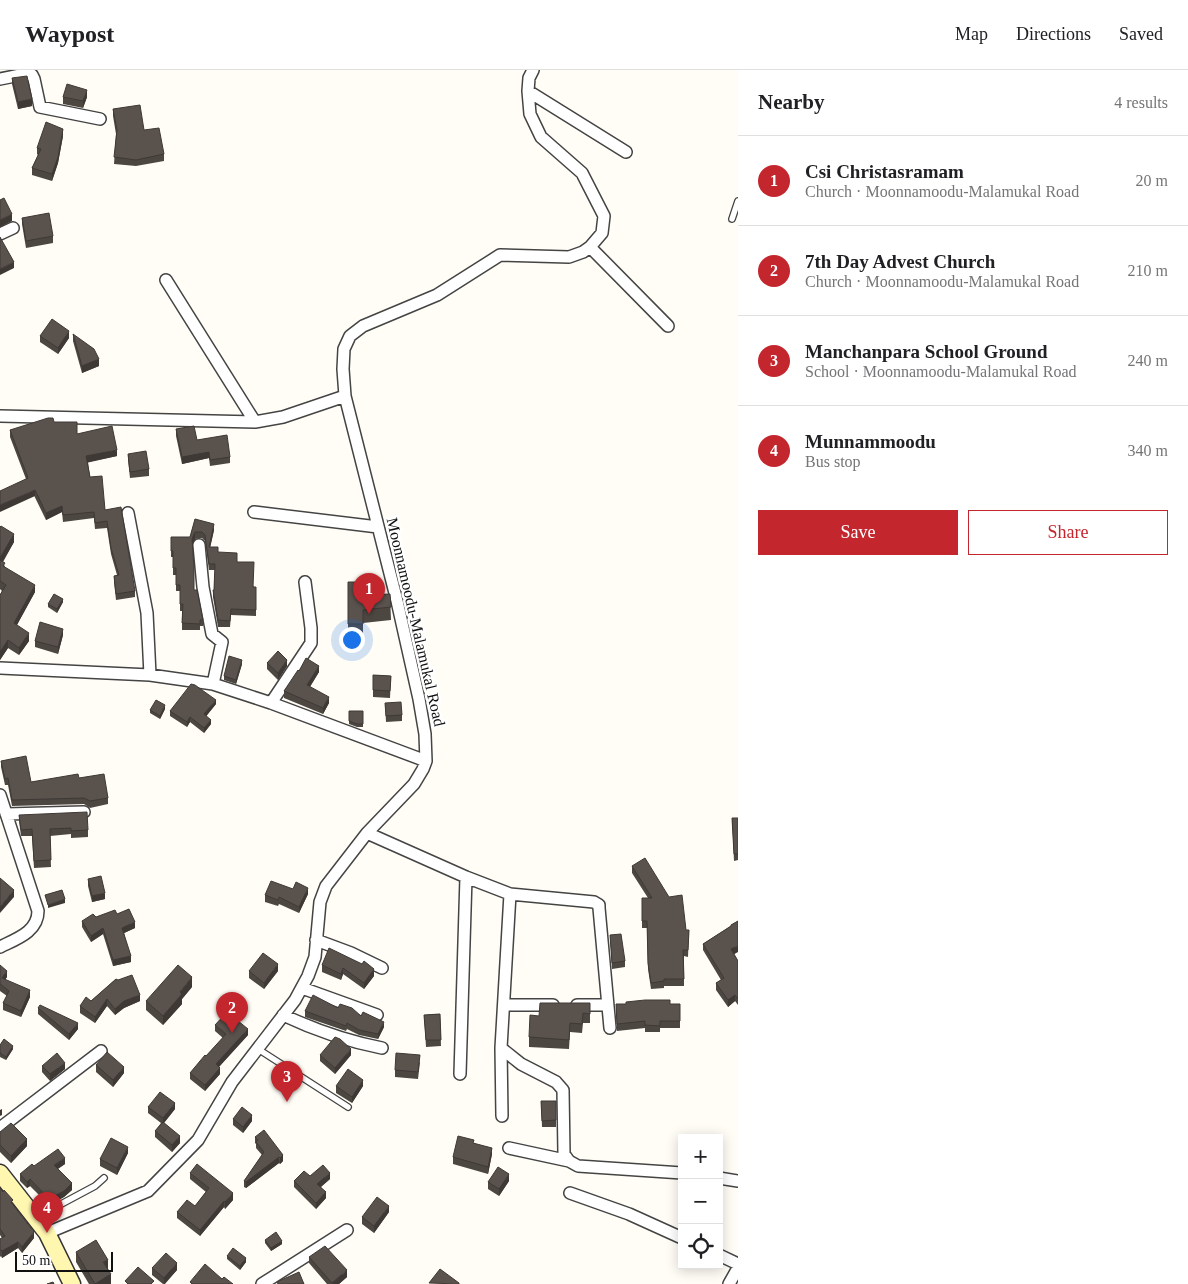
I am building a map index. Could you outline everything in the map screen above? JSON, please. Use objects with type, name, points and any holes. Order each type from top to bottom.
[{"type":"main road","points":[[0,1174],[6,1184],[47,1233],[72,1284]]},
{"type":"street","points":[[532,70],[528,91],[530,114],[541,137],[582,173],[604,216],[602,233],[590,247],[668,326]]},
{"type":"street","points":[[0,79],[20,75],[32,76],[40,107],[100,119]]},
{"type":"street","points":[[528,91],[626,152]]},
{"type":"street","points":[[0,234],[13,228]]},
{"type":"street","name":"Moonnamoodu-Malamukal Road","points":[[47,1233],[148,1191],[198,1140],[232,1082],[296,1000],[315,957],[320,902],[326,886],[367,832],[414,784],[421,774],[426,761],[425,734],[419,699],[397,601],[346,396],[343,370],[344,349],[350,336],[363,326],[437,295],[500,255],[569,257],[583,252],[590,247]]},
{"type":"street","points":[[166,280],[255,422]]},
{"type":"street","points":[[0,416],[255,422],[283,417],[346,396]]},
{"type":"street","points":[[254,512],[378,526]]},
{"type":"street","points":[[128,513],[147,613],[150,675]]},
{"type":"street","points":[[199,545],[203,587],[212,634],[222,642],[213,684]]},
{"type":"street","points":[[271,703],[310,643],[312,628],[305,582]]},
{"type":"street","points":[[0,668],[150,675],[213,684],[271,703],[426,761]]},
{"type":"street","points":[[0,795],[36,903],[38,918],[29,931],[0,948]]},
{"type":"street","points":[[6,814],[84,812]]},
{"type":"street","points":[[367,832],[466,877],[510,894],[594,902],[599,905],[610,1028]]},
{"type":"street","points":[[460,1074],[466,877]]},
{"type":"street","points":[[502,1116],[501,1048],[510,894]]},
{"type":"street","points":[[316,940],[382,968]]},
{"type":"street","points":[[302,988],[377,1015]]},
{"type":"street","points":[[504,1005],[608,1005]]},
{"type":"street","points":[[284,1015],[327,1034],[352,1042],[382,1048]]},
{"type":"street","points":[[501,1048],[521,1064],[556,1082],[563,1090],[564,1154],[569,1162]]},
{"type":"street","points":[[0,1128],[101,1051]]},
{"type":"street","points":[[509,1148],[569,1162],[578,1166],[678,1173]]},
{"type":"street","points":[[723,1179],[738,1181]]},
{"type":"street","points":[[570,1193],[628,1214],[678,1236]]},
{"type":"street","points":[[262,1284],[347,1230]]},
{"type":"street","points":[[723,1258],[738,1264]]},
{"type":"street","points":[[729,1284],[738,1268]]},
{"type":"lane","points":[[732,219],[738,201]]},
{"type":"lane","points":[[258,1049],[348,1107]]},
{"type":"lane","points":[[35,1218],[95,1186],[104,1178]]},
{"type":"building","points":[[27,76],[32,99],[18,102],[12,78]]},
{"type":"building","points":[[67,84],[87,90],[83,101],[63,97]]},
{"type":"building","points":[[140,105],[144,130],[159,128],[164,154],[136,160],[114,157],[117,130],[113,109]]},
{"type":"building","points":[[46,122],[63,129],[58,157],[52,174],[32,168],[41,149],[37,148]]},
{"type":"building","points":[[4,198],[12,214],[0,220],[0,200]]},
{"type":"building","points":[[49,213],[53,236],[26,241],[22,218]]},
{"type":"building","points":[[0,237],[14,262],[0,269]]},
{"type":"building","points":[[52,319],[69,331],[58,348],[40,336]]},
{"type":"building","points":[[73,334],[94,349],[99,359],[82,366]]},
{"type":"building","points":[[53,418],[54,422],[77,422],[77,434],[112,426],[117,450],[86,456],[90,477],[102,476],[105,510],[121,507],[135,591],[116,594],[114,576],[119,575],[111,548],[107,521],[95,523],[94,512],[63,515],[62,506],[46,513],[35,490],[0,505],[0,491],[28,478],[10,430]]},
{"type":"building","points":[[194,426],[197,440],[227,435],[230,457],[210,460],[209,452],[182,457],[176,429]]},
{"type":"building","points":[[146,451],[149,469],[130,472],[128,454]]},
{"type":"building","points":[[195,519],[214,524],[209,547],[218,547],[218,552],[237,553],[237,562],[254,562],[253,587],[256,587],[256,610],[231,609],[230,621],[218,620],[213,590],[215,564],[209,564],[205,535],[202,532],[195,532],[192,539],[194,590],[197,590],[203,620],[200,620],[200,624],[182,623],[183,604],[180,604],[180,585],[176,585],[176,568],[173,568],[171,537],[190,537]]},
{"type":"building","points":[[0,527],[14,534],[0,558]]},
{"type":"building","points":[[0,560],[5,563],[3,566],[35,585],[14,623],[29,633],[19,648],[8,640],[0,652],[0,595],[6,585],[0,581]]},
{"type":"building","points":[[348,582],[363,582],[363,595],[390,594],[391,607],[363,610],[363,624],[348,624]]},
{"type":"building","points":[[54,594],[63,599],[57,609],[48,604]]},
{"type":"building","points":[[40,622],[63,629],[58,647],[35,641]]},
{"type":"building","points":[[278,651],[287,660],[278,673],[267,663]]},
{"type":"building","points":[[229,656],[242,660],[236,680],[224,676]]},
{"type":"building","points":[[306,658],[319,666],[307,685],[329,697],[323,708],[284,691]]},
{"type":"building","points":[[373,675],[391,676],[390,691],[373,690]]},
{"type":"building","points":[[191,684],[216,700],[204,714],[211,720],[204,728],[190,717],[187,722],[170,711]]},
{"type":"building","points":[[156,700],[165,705],[160,716],[150,710]]},
{"type":"building","points":[[401,702],[402,715],[386,716],[385,703]]},
{"type":"building","points":[[349,711],[363,711],[363,724],[349,721]]},
{"type":"building","points":[[26,756],[31,782],[78,774],[79,778],[104,774],[108,798],[90,801],[84,798],[12,800],[8,778],[5,779],[1,761]]},
{"type":"building","points":[[87,812],[88,830],[71,831],[71,828],[50,829],[51,860],[34,861],[32,829],[21,830],[19,815]]},
{"type":"building","points":[[732,818],[738,818],[738,854],[734,854]]},
{"type":"building","points":[[645,858],[669,897],[682,895],[686,930],[689,930],[688,950],[683,950],[684,979],[664,979],[664,981],[651,983],[648,963],[647,921],[642,921],[642,898],[652,898],[632,866]]},
{"type":"building","points":[[101,876],[105,893],[92,896],[88,879]]},
{"type":"building","points":[[0,878],[14,890],[0,907]]},
{"type":"building","points":[[271,881],[293,889],[296,882],[308,888],[299,907],[279,897],[278,900],[265,895]]},
{"type":"building","points":[[62,890],[65,899],[48,905],[45,895]]},
{"type":"building","points":[[129,909],[135,922],[122,928],[131,956],[113,960],[103,928],[91,936],[82,921],[93,914],[96,917],[115,910],[117,914]]},
{"type":"building","points":[[738,921],[738,946],[731,949],[738,961],[738,999],[735,995],[728,1000],[716,983],[724,978],[703,944]]},
{"type":"building","points":[[621,934],[625,961],[612,963],[610,935]]},
{"type":"building","points":[[329,948],[362,964],[364,961],[374,969],[364,983],[343,968],[341,974],[322,965]]},
{"type":"building","points":[[263,953],[278,964],[264,983],[249,971]]},
{"type":"building","points":[[0,965],[7,971],[2,978],[30,990],[21,1011],[3,1003],[9,991],[0,984]]},
{"type":"building","points":[[178,965],[192,977],[180,992],[182,994],[163,1016],[146,1001]]},
{"type":"building","points":[[132,975],[140,995],[124,1001],[115,1009],[107,999],[95,1017],[80,1006],[86,997],[91,1001],[116,979]]},
{"type":"building","points":[[313,995],[338,1008],[340,1004],[352,1008],[361,1016],[363,1012],[384,1022],[378,1034],[359,1030],[347,1023],[346,1026],[305,1011]]},
{"type":"building","points":[[645,1000],[670,1000],[670,1004],[680,1004],[680,1021],[660,1021],[660,1026],[645,1025],[645,1021],[617,1024],[616,1004]]},
{"type":"building","points":[[540,1003],[590,1003],[590,1014],[583,1013],[582,1024],[570,1023],[569,1040],[529,1037],[530,1015],[539,1016]]},
{"type":"building","points":[[40,1005],[78,1023],[69,1034],[38,1008]]},
{"type":"building","points":[[227,1012],[248,1029],[216,1064],[220,1068],[205,1085],[190,1073],[226,1034],[215,1025]]},
{"type":"building","points":[[440,1014],[441,1040],[426,1040],[424,1015]]},
{"type":"building","points":[[335,1037],[351,1049],[335,1068],[320,1055]]},
{"type":"building","points":[[4,1039],[13,1046],[6,1057],[0,1053],[0,1045]]},
{"type":"building","points":[[107,1052],[124,1067],[113,1080],[96,1065]]},
{"type":"building","points":[[57,1053],[65,1063],[50,1074],[42,1066]]},
{"type":"building","points":[[396,1053],[420,1055],[418,1072],[395,1070]]},
{"type":"building","points":[[348,1069],[363,1080],[352,1097],[336,1086]]},
{"type":"building","points":[[160,1092],[175,1103],[163,1118],[148,1107]]},
{"type":"building","points":[[541,1101],[556,1101],[556,1120],[542,1121]]},
{"type":"building","points":[[242,1107],[252,1115],[243,1127],[233,1119]]},
{"type":"building","points":[[163,1122],[180,1136],[172,1145],[155,1131]]},
{"type":"building","points":[[11,1123],[27,1139],[11,1156],[0,1145],[0,1132]]},
{"type":"building","points":[[264,1130],[283,1155],[246,1182],[244,1181],[264,1152],[256,1142],[258,1140],[255,1137]]},
{"type":"building","points":[[458,1136],[474,1140],[473,1143],[492,1148],[488,1167],[453,1157]]},
{"type":"building","points":[[111,1138],[128,1147],[117,1168],[100,1159]]},
{"type":"building","points":[[58,1149],[65,1158],[54,1165],[72,1183],[64,1191],[49,1199],[30,1179],[27,1182],[20,1174],[32,1164],[34,1166]]},
{"type":"building","points":[[197,1164],[233,1193],[200,1230],[177,1212],[187,1200],[195,1206],[209,1188],[190,1173]]},
{"type":"building","points":[[323,1165],[330,1173],[317,1184],[326,1192],[316,1203],[294,1181],[304,1171],[310,1176]]},
{"type":"building","points":[[498,1167],[509,1174],[499,1189],[488,1182]]},
{"type":"building","points":[[0,1188],[13,1200],[11,1202],[34,1232],[22,1247],[18,1242],[2,1251],[0,1250],[0,1239],[5,1236],[0,1229]]},
{"type":"building","points":[[377,1197],[389,1206],[374,1226],[362,1217]]},
{"type":"building","points":[[276,1232],[282,1241],[271,1248],[265,1240]]},
{"type":"building","points":[[96,1240],[108,1260],[103,1262],[111,1274],[95,1284],[76,1252]]},
{"type":"building","points":[[325,1246],[347,1270],[332,1283],[309,1257]]},
{"type":"building","points":[[233,1248],[246,1258],[240,1266],[227,1256]]},
{"type":"building","points":[[166,1253],[177,1263],[164,1278],[152,1268]]},
{"type":"building","points":[[205,1264],[222,1279],[224,1277],[233,1284],[192,1284],[190,1282]]},
{"type":"building","points":[[138,1267],[154,1281],[151,1284],[128,1284],[125,1281]]},
{"type":"building","points":[[440,1269],[459,1283],[459,1284],[429,1283]]},
{"type":"building","points":[[299,1272],[304,1284],[278,1284],[277,1282]]},
{"type":"place","name":"Csi Christasramam","points":[[369,614]]},
{"type":"place","name":"7th Day Advest Church","points":[[232,1033]]},
{"type":"place","name":"Manchanpara School Ground","points":[[287,1102]]},
{"type":"place","name":"Munnammoodu","points":[[47,1233]]}]
